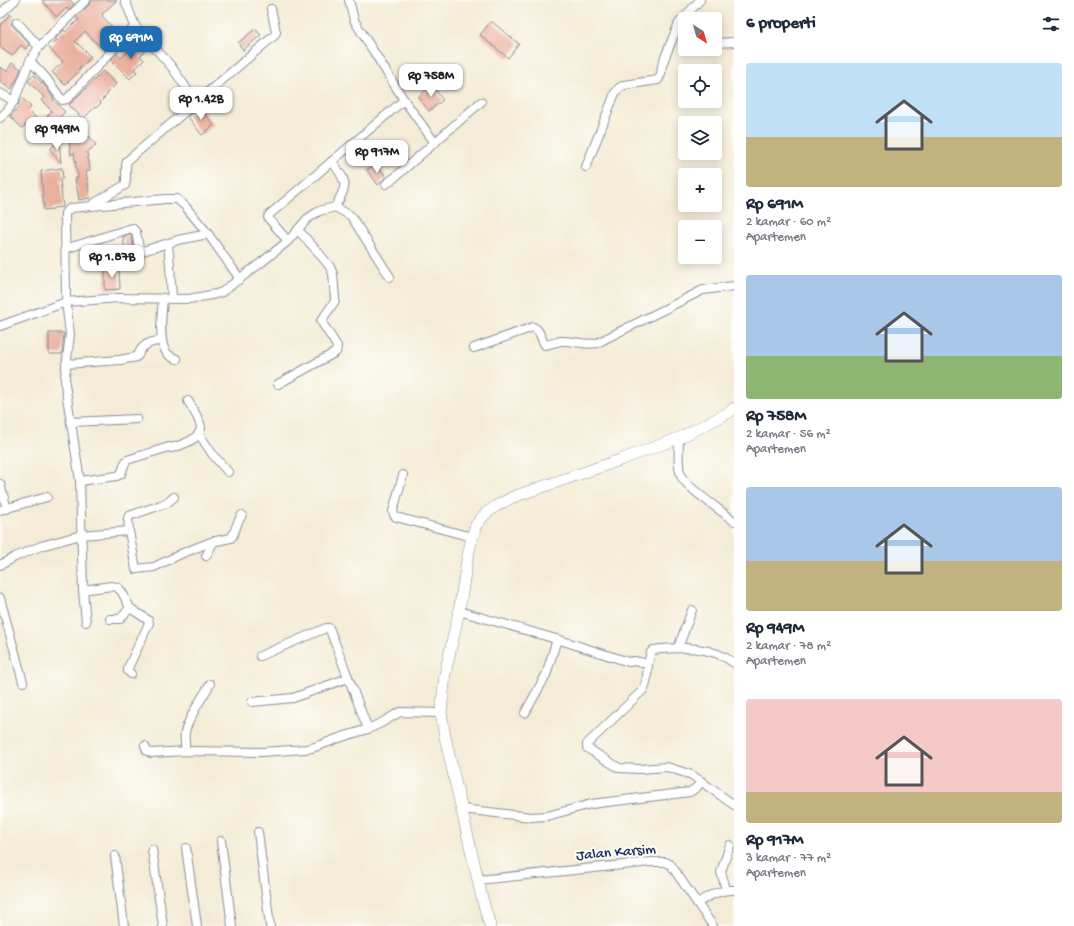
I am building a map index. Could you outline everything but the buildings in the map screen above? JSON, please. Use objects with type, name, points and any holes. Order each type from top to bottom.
[{"type":"street","points":[[0,14],[15,0]]},
{"type":"street","points":[[0,118],[14,101],[30,61],[39,47],[86,0]]},
{"type":"street","points":[[125,0],[135,26],[171,66],[196,102]]},
{"type":"street","points":[[350,0],[354,20],[357,26],[404,100],[435,143]]},
{"type":"street","points":[[586,166],[615,94],[619,88],[624,85],[658,80],[665,57],[679,23],[700,0]]},
{"type":"street","points":[[91,206],[125,185],[127,181],[125,166],[126,161],[275,34],[276,32],[271,9]]},
{"type":"street","points":[[17,22],[39,47]]},
{"type":"street","points":[[30,61],[46,78],[62,100],[65,100],[135,26]]},
{"type":"street","points":[[722,43],[734,42]]},
{"type":"street","points":[[0,93],[14,101]]},
{"type":"street","points":[[288,241],[269,219],[269,215],[404,100]]},
{"type":"street","points":[[386,184],[481,102]]},
{"type":"street","points":[[332,161],[345,182],[343,193],[335,207]]},
{"type":"street","points":[[86,622],[83,590],[80,481],[65,384],[70,334],[66,302],[65,213],[71,208],[177,199],[185,206],[208,234],[240,279]]},
{"type":"street","points":[[0,326],[66,302],[119,298],[188,299],[216,294],[228,288],[288,241],[307,219],[324,209],[335,207],[351,216],[390,277]]},
{"type":"street","points":[[65,249],[132,228],[136,232],[139,248],[143,251],[178,240],[208,234]]},
{"type":"street","points":[[278,384],[336,352],[338,349],[338,346],[321,321],[335,301],[332,271],[318,252],[298,230]]},
{"type":"street","points":[[168,244],[172,299]]},
{"type":"street","points":[[474,348],[533,327],[539,331],[545,345],[561,342],[588,345],[597,343],[703,290],[734,286]]},
{"type":"street","points":[[163,298],[161,341],[167,354],[177,359]]},
{"type":"street","points":[[66,364],[120,360],[136,357],[145,345],[154,341],[161,341]]},
{"type":"street","points":[[80,481],[119,475],[121,474],[127,460],[169,447],[171,448],[182,445],[194,438],[199,434],[201,428],[188,401]]},
{"type":"street","points":[[490,926],[482,898],[441,713],[445,674],[459,611],[467,560],[476,525],[485,514],[512,497],[679,438],[730,412],[734,408]]},
{"type":"street","points":[[71,422],[137,419]]},
{"type":"street","points":[[199,434],[213,455],[228,472]]},
{"type":"street","points":[[679,438],[679,467],[684,480],[734,521]]},
{"type":"street","points":[[403,475],[393,511],[396,517],[472,537]]},
{"type":"street","points":[[0,484],[4,510],[47,497]]},
{"type":"street","points":[[174,497],[167,503],[129,516],[127,519],[136,569],[154,567],[183,553],[214,541],[232,537],[242,514]]},
{"type":"street","points":[[0,565],[23,553],[41,546],[81,535],[128,531]]},
{"type":"street","points":[[206,556],[214,541]]},
{"type":"street","points":[[83,590],[111,586],[117,587],[122,592],[130,608],[147,618],[149,621],[128,668],[128,671],[131,674]]},
{"type":"street","points":[[0,598],[23,682]]},
{"type":"street","points":[[110,619],[120,619],[130,608]]},
{"type":"street","points":[[678,648],[692,610]]},
{"type":"street","points":[[459,611],[628,661],[648,664]]},
{"type":"street","points":[[260,656],[329,628],[368,729]]},
{"type":"street","points":[[525,713],[546,675],[557,639]]},
{"type":"street","points":[[734,663],[722,655],[707,650],[693,648],[653,650],[651,652],[648,664],[646,685],[643,690],[587,744],[587,748],[619,768],[640,769],[667,767],[692,775],[734,805]]},
{"type":"street","points":[[252,702],[293,698],[348,678]]},
{"type":"street","points":[[186,751],[184,742],[185,732],[190,719],[210,684]]},
{"type":"street","points":[[145,746],[147,751],[151,754],[186,751],[262,752],[306,749],[368,729],[382,723],[400,712],[441,713]]},
{"type":"street","points":[[462,809],[539,817],[590,804],[690,792],[697,787],[701,781]]},
{"type":"street","points":[[258,832],[270,926]]},
{"type":"street","points":[[221,841],[232,926]]},
{"type":"street","points":[[713,926],[697,903],[713,894],[730,890],[721,872],[730,845]]},
{"type":"street","points":[[186,848],[197,926]]},
{"type":"street","points":[[152,849],[163,926]]},
{"type":"street","points":[[115,856],[124,926]]},
{"type":"street","name":"Jalan Karsim","points":[[478,880],[666,862],[670,865],[697,903]]}]
